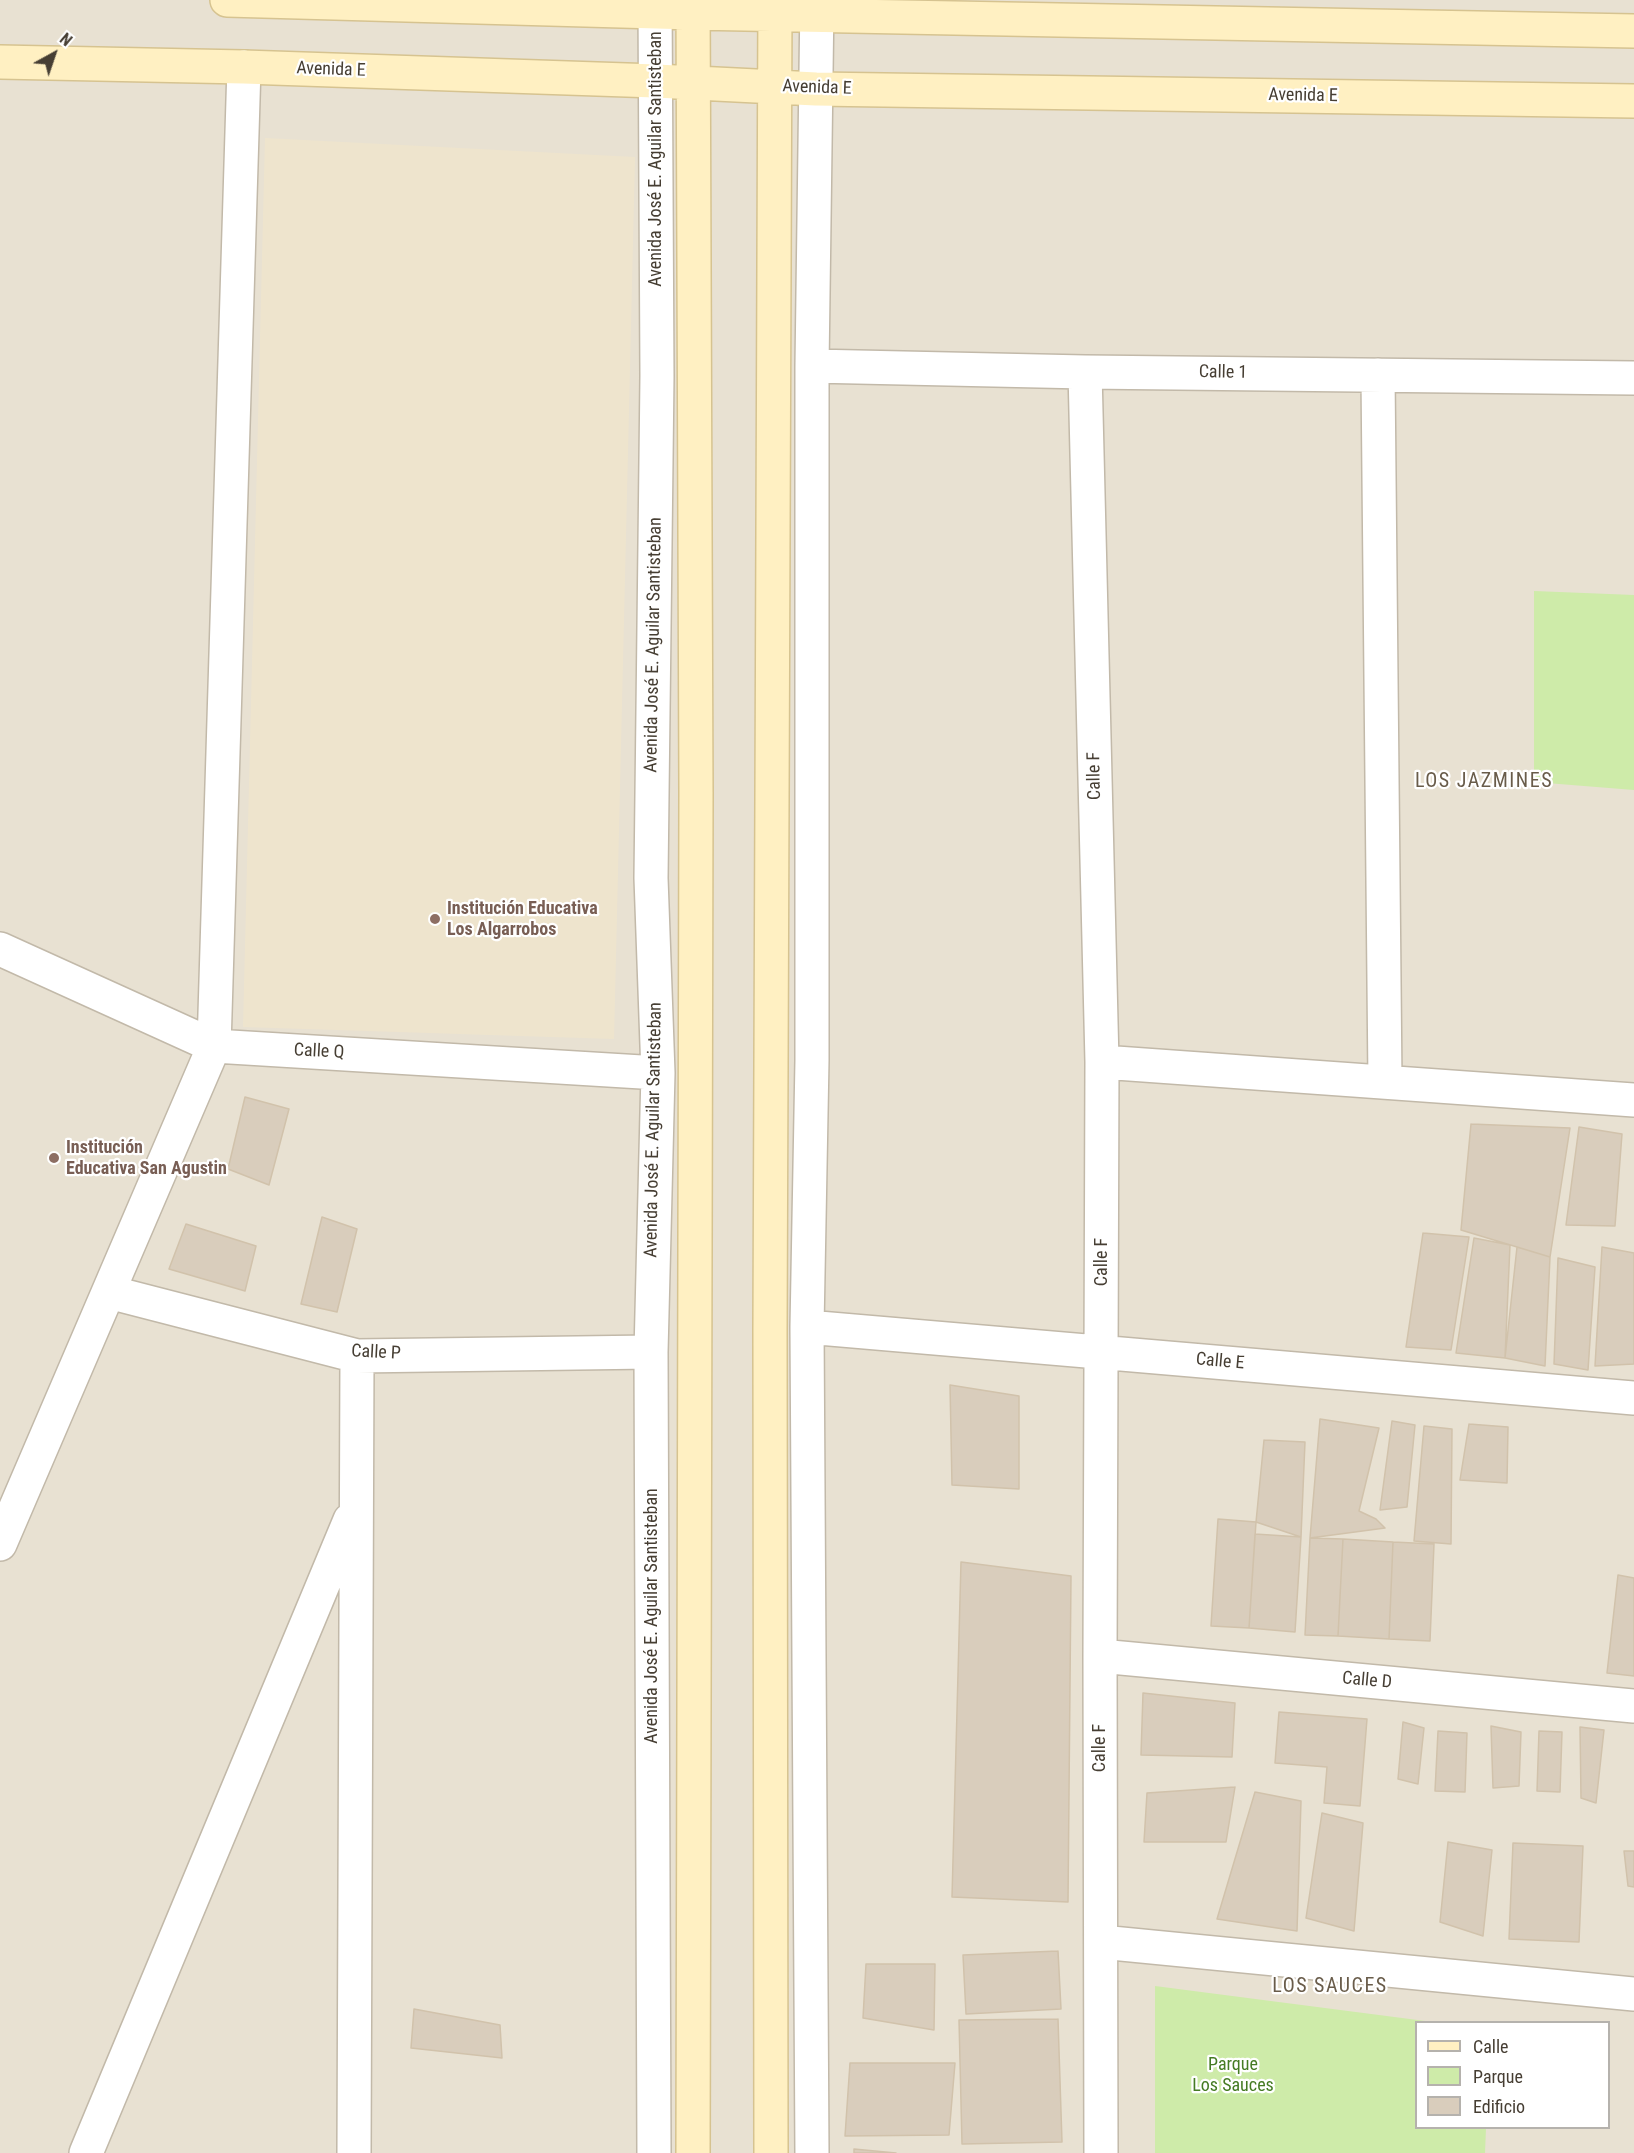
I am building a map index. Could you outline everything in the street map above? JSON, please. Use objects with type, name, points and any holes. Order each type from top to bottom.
[{"type":"main road","points":[[227,0],[817,7],[1634,31]]},
{"type":"main road","name":"Avenida José E. Aguilar Santisteban","points":[[693,6],[696,828],[693,2153]]},
{"type":"main road","points":[[771,2153],[770,1286],[775,7]]},
{"type":"main road","name":"Avenida E","points":[[0,62],[244,67],[694,82],[816,89],[1634,100]]},
{"type":"street","name":"Avenida José E. Aguilar Santisteban","points":[[654,2153],[651,1352],[658,1073],[651,878],[657,376],[655,6]]},
{"type":"street","points":[[812,2153],[807,1327],[812,1060],[812,366],[817,7]]},
{"type":"street","points":[[0,1544],[214,1046],[244,67]]},
{"type":"street","name":"Calle 1","points":[[812,366],[1085,372],[1634,378]]},
{"type":"street","name":"Calle F","points":[[1085,372],[1102,1062],[1101,2153]]},
{"type":"street","points":[[1378,375],[1386,1082]]},
{"type":"street","name":"Calle Q","points":[[0,949],[214,1046],[658,1073]]},
{"type":"street","points":[[1102,1062],[1634,1100]]},
{"type":"street","name":"Calle P","points":[[109,1292],[357,1356],[651,1352]]},
{"type":"street","name":"Calle E","points":[[807,1327],[1634,1398]]},
{"type":"street","points":[[354,2153],[357,1356]]},
{"type":"street","points":[[86,2153],[356,1505]]},
{"type":"street","name":"Calle D","points":[[1100,1656],[1634,1706]]},
{"type":"street","points":[[1101,1942],[1634,1994]]},
{"type":"shaded area","points":[[0,0],[1634,0],[1634,2153],[0,2153]]},
{"type":"shaded area","points":[[265,138],[635,157],[614,1039],[243,1027]]},
{"type":"green space","points":[[1534,591],[1634,595],[1634,790],[1534,782]]},
{"type":"green space","name":"Parque Los Sauces","points":[[1155,1986],[1425,2021],[1415,2021],[1415,2129],[1486,2129],[1485,2153],[1155,2153]]},
{"type":"building","points":[[245,1097],[289,1109],[269,1185],[228,1169]]},
{"type":"building","points":[[1471,1124],[1570,1128],[1550,1257],[1461,1230]]},
{"type":"building","points":[[1579,1127],[1622,1134],[1615,1226],[1566,1225]]},
{"type":"building","points":[[322,1217],[357,1229],[337,1312],[301,1304]]},
{"type":"building","points":[[186,1224],[256,1246],[245,1291],[169,1269]]},
{"type":"building","points":[[1423,1233],[1469,1237],[1451,1350],[1406,1347]]},
{"type":"building","points":[[1474,1238],[1510,1245],[1505,1358],[1456,1353]]},
{"type":"building","points":[[1517,1247],[1550,1257],[1545,1366],[1505,1358]]},
{"type":"building","points":[[1602,1247],[1634,1253],[1634,1364],[1595,1366]]},
{"type":"building","points":[[1558,1258],[1595,1267],[1588,1370],[1554,1364]]},
{"type":"building","points":[[950,1385],[1019,1396],[1019,1489],[952,1485]]},
{"type":"building","points":[[1320,1419],[1379,1428],[1359,1511],[1376,1519],[1385,1528],[1310,1538]]},
{"type":"building","points":[[1392,1421],[1415,1425],[1407,1507],[1380,1510]]},
{"type":"building","points":[[1469,1424],[1508,1427],[1507,1483],[1460,1480]]},
{"type":"building","points":[[1424,1426],[1452,1429],[1451,1544],[1414,1541]]},
{"type":"building","points":[[1264,1440],[1305,1442],[1301,1537],[1256,1522]]},
{"type":"building","points":[[1218,1519],[1256,1522],[1249,1628],[1211,1626]]},
{"type":"building","points":[[1255,1534],[1301,1537],[1295,1632],[1249,1628]]},
{"type":"building","points":[[1310,1538],[1343,1539],[1338,1636],[1305,1635]]},
{"type":"building","points":[[1343,1539],[1393,1542],[1389,1639],[1338,1636]]},
{"type":"building","points":[[1393,1542],[1434,1544],[1430,1641],[1389,1639]]},
{"type":"building","points":[[961,1562],[1071,1576],[1068,1902],[952,1897]]},
{"type":"building","points":[[1618,1575],[1634,1578],[1634,1676],[1607,1673]]},
{"type":"building","points":[[1143,1693],[1235,1703],[1232,1757],[1141,1755]]},
{"type":"building","points":[[1279,1712],[1367,1719],[1360,1806],[1324,1803],[1327,1767],[1275,1763]]},
{"type":"building","points":[[1403,1722],[1424,1728],[1418,1784],[1398,1779]]},
{"type":"building","points":[[1491,1726],[1521,1732],[1519,1786],[1493,1788]]},
{"type":"building","points":[[1580,1727],[1604,1730],[1596,1803],[1581,1798]]},
{"type":"building","points":[[1438,1731],[1467,1733],[1465,1792],[1435,1791]]},
{"type":"building","points":[[1539,1731],[1562,1732],[1560,1792],[1537,1791]]},
{"type":"building","points":[[1235,1787],[1226,1842],[1144,1842],[1147,1793]]},
{"type":"building","points":[[1255,1792],[1301,1801],[1297,1931],[1217,1919]]},
{"type":"building","points":[[1322,1813],[1363,1823],[1354,1931],[1306,1918]]},
{"type":"building","points":[[1448,1842],[1492,1850],[1483,1936],[1440,1922]]},
{"type":"building","points":[[1513,1843],[1583,1846],[1579,1942],[1509,1939]]},
{"type":"building","points":[[1624,1851],[1634,1851],[1634,1887],[1628,1886]]},
{"type":"building","points":[[1058,1951],[1061,2009],[966,2014],[963,1955]]},
{"type":"building","points":[[866,1964],[935,1964],[934,2030],[863,2018]]},
{"type":"building","points":[[414,2009],[500,2025],[502,2058],[411,2048]]},
{"type":"building","points":[[1058,2019],[1062,2142],[962,2144],[959,2020]]},
{"type":"building","points":[[850,2063],[955,2063],[949,2135],[845,2136]]},
{"type":"building","points":[[854,2149],[896,2153],[854,2153]]},
{"type":"place","name":"Institución Educativa Los Algarrobos","points":[[435,919]]},
{"type":"place","name":"Institución Educativa San Agustin","points":[[54,1158]]},
{"type":"district","name":"LOS JAZMINES","points":[[1484,782]]},
{"type":"district","name":"LOS SAUCES","points":[[1330,1987]]}]
